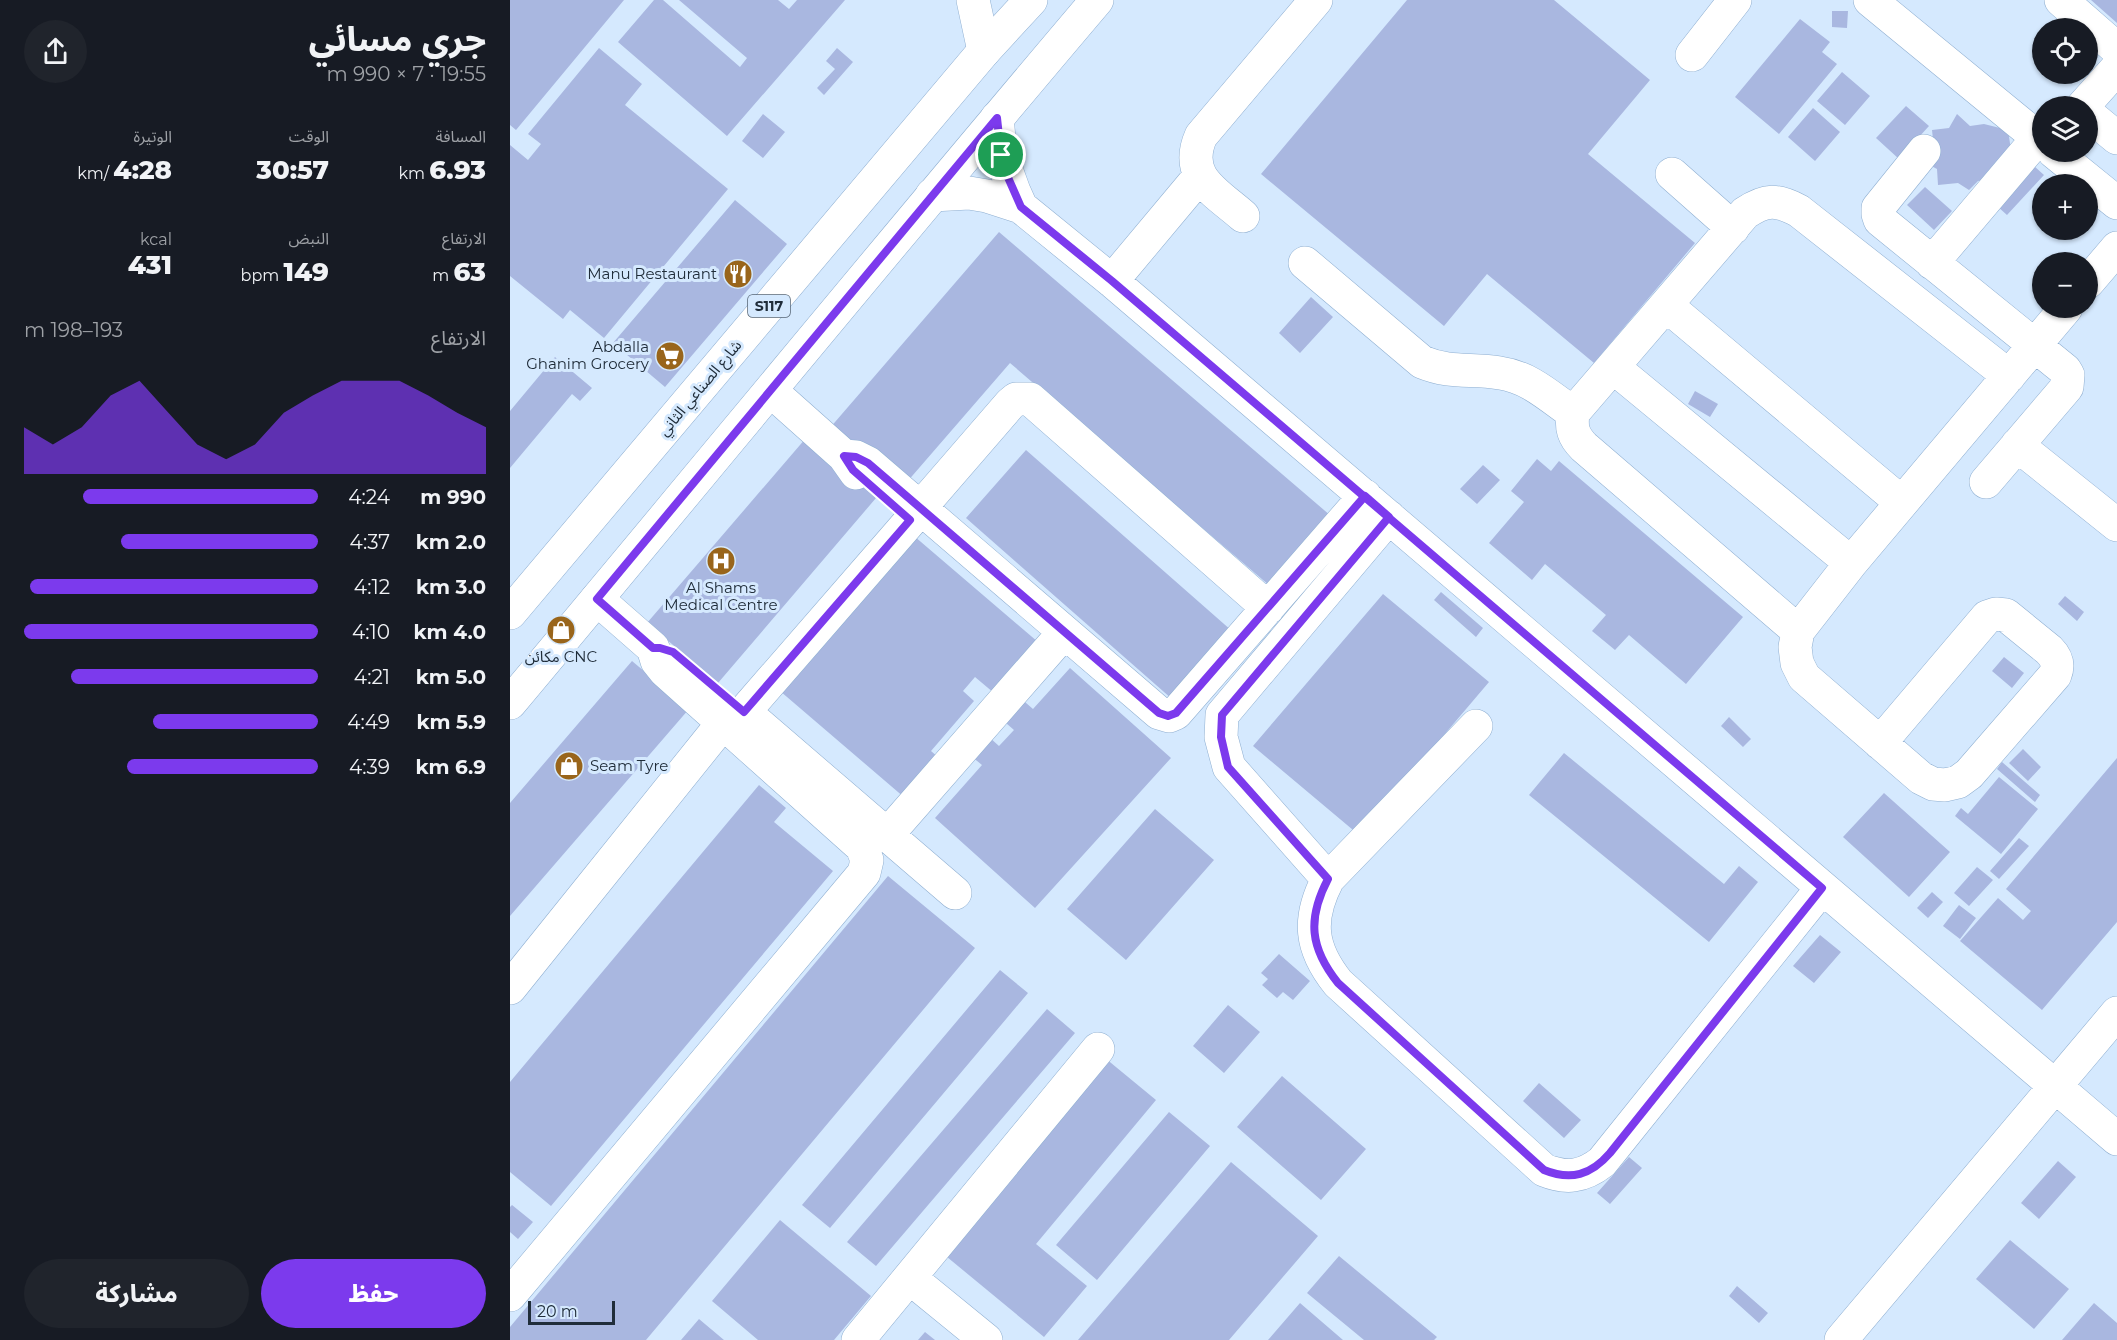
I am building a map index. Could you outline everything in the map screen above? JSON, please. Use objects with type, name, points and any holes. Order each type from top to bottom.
[{"type":"street","points":[[973,0],[984,51]]},
{"type":"street","name":"شارع الصناعي الثاني","points":[[513,604],[1030,0]]},
{"type":"street","points":[[510,703],[1097,0]]},
{"type":"street","points":[[1243,216],[1199,177],[1195,157],[1201,136],[1317,0]]},
{"type":"street","points":[[1692,55],[1735,0]]},
{"type":"street","points":[[1870,0],[2032,133]]},
{"type":"street","points":[[2061,0],[2117,49]]},
{"type":"street","points":[[2092,96],[2117,68]]},
{"type":"street","points":[[997,118],[998,136],[1006,173],[1021,207]]},
{"type":"street","points":[[2098,122],[2117,138]]},
{"type":"street","points":[[1924,151],[1882,203],[1878,214],[1884,224],[2065,370],[2069,382],[1986,482]]},
{"type":"street","points":[[1932,263],[2032,158]]},
{"type":"street","points":[[2067,162],[2117,203]]},
{"type":"street","points":[[1672,174],[1733,228]]},
{"type":"street","points":[[1112,281],[1199,177]]},
{"type":"street","points":[[932,195],[969,193],[1021,207],[1112,281],[2117,1139]]},
{"type":"street","points":[[1798,631],[1584,447],[1575,438],[1571,426],[1573,413],[1745,213],[1758,205],[1772,201],[1786,204],[1799,211],[2008,376]]},
{"type":"street","points":[[2098,271],[2116,251]]},
{"type":"street","points":[[1305,263],[1422,362],[1446,370],[1486,371],[1518,377],[1532,384],[1573,413]]},
{"type":"street","points":[[1666,304],[1901,502]]},
{"type":"street","points":[[1880,743],[1987,617],[1996,614],[2006,615],[2055,655],[2057,669],[2055,675],[1969,774],[1958,782],[1946,785],[1933,784],[1921,778],[1880,743],[1804,677],[1797,663],[1795,647],[1798,631],[1851,563],[2057,318]]},
{"type":"street","points":[[1613,367],[1851,563]]},
{"type":"street","points":[[771,391],[844,456],[853,470],[915,514],[1164,716],[1176,713],[1268,608],[1377,507]]},
{"type":"street","points":[[510,988],[733,718],[1016,399],[1030,399],[1268,608]]},
{"type":"street","points":[[2017,445],[2117,525]]},
{"type":"street","points":[[1328,879],[1228,767],[1221,737],[1222,715],[1377,507]]},
{"type":"street","points":[[915,514],[1054,644],[1150,727]]},
{"type":"street","points":[[597,599],[653,648],[657,661],[665,671],[733,718],[887,836],[955,893]]},
{"type":"street","points":[[887,836],[1054,644]]},
{"type":"street","points":[[510,1295],[866,867],[866,853],[861,847],[733,718]]},
{"type":"street","points":[[1476,726],[1328,879],[1319,896],[1314,914],[1314,933],[1318,952],[1326,968],[1338,983],[1544,1170],[1568,1177],[1581,1175],[1602,1162],[1822,888]]},
{"type":"street","points":[[1841,1340],[2117,1013]]},
{"type":"street","points":[[858,1340],[1098,1049]]},
{"type":"street","points":[[910,1278],[986,1340]]},
{"type":"building","points":[[510,0],[624,0],[516,130],[510,125]]},
{"type":"building","points":[[654,0],[663,0],[740,67],[747,58],[679,0],[778,0],[789,9],[797,0],[845,0],[727,136],[618,42]]},
{"type":"building","points":[[1407,0],[1554,0],[1650,80],[1588,154],[1695,243],[1594,363],[1487,274],[1444,326],[1261,174]]},
{"type":"building","points":[[2091,0],[2117,0],[2117,23]]},
{"type":"building","points":[[1832,11],[1848,11],[1847,28],[1832,27]]},
{"type":"building","points":[[1800,19],[1830,42],[1822,52],[1837,64],[1779,134],[1735,97]]},
{"type":"building","points":[[599,48],[642,84],[625,105],[728,189],[604,338],[570,310],[563,319],[510,276],[510,145],[528,160],[541,144],[528,134]]},
{"type":"building","points":[[837,48],[853,62],[824,95],[817,88],[835,69],[826,61]]},
{"type":"building","points":[[1842,72],[1870,96],[1845,125],[1817,101]]},
{"type":"building","points":[[1906,106],[1929,126],[1899,159],[1876,138]]},
{"type":"building","points":[[1813,108],[1840,132],[1815,161],[1788,137]]},
{"type":"building","points":[[763,114],[785,132],[763,158],[742,141]]},
{"type":"building","points":[[1957,114],[1970,126],[1984,124],[2008,130],[2011,150],[1991,179],[1978,181],[1969,190],[1958,183],[1938,185],[1937,169],[1922,161],[1934,149],[1932,130],[1949,128]]},
{"type":"building","points":[[2034,166],[2043,174],[2032,174],[2032,188],[2007,215],[1997,206]]},
{"type":"building","points":[[1925,187],[1952,211],[1934,230],[1907,205]]},
{"type":"building","points":[[735,200],[787,244],[665,387],[613,343]]},
{"type":"building","points":[[999,232],[1331,516],[1270,586],[1010,363],[900,490],[829,429]]},
{"type":"building","points":[[1311,297],[1333,317],[1300,353],[1279,333]]},
{"type":"building","points":[[555,357],[592,388],[580,401],[572,394],[510,468],[510,411]]},
{"type":"building","points":[[1695,391],[1718,404],[1710,417],[1688,404]]},
{"type":"building","points":[[806,438],[876,498],[718,683],[647,623]]},
{"type":"building","points":[[1026,450],[1232,631],[1172,699],[966,518]]},
{"type":"building","points":[[1537,459],[1551,471],[1559,461],[1743,617],[1686,684],[1629,635],[1615,650],[1592,631],[1606,615],[1545,564],[1532,580],[1489,543],[1524,502],[1511,491]]},
{"type":"building","points":[[1483,465],[1500,480],[1477,504],[1460,489]]},
{"type":"building","points":[[914,536],[1038,642],[994,693],[975,677],[963,691],[974,701],[931,751],[939,758],[905,798],[780,691]]},
{"type":"building","points":[[1441,592],[1483,628],[1476,637],[1434,600]]},
{"type":"building","points":[[1383,594],[1489,682],[1359,835],[1253,746]]},
{"type":"building","points":[[2065,596],[2084,612],[2077,621],[2058,604]]},
{"type":"building","points":[[2004,657],[2024,673],[2012,688],[1992,671]]},
{"type":"building","points":[[632,661],[689,709],[510,916],[510,803]]},
{"type":"building","points":[[1070,668],[1171,758],[1035,908],[935,818],[982,765],[971,756],[989,737],[999,746],[1014,730],[999,717],[1018,696],[1033,709]]},
{"type":"building","points":[[1729,717],[1751,739],[1743,747],[1721,726]]},
{"type":"building","points":[[2023,749],[2041,767],[2028,781],[2009,763]]},
{"type":"building","points":[[1564,753],[1724,884],[1739,866],[1758,882],[1709,942],[1529,795]]},
{"type":"building","points":[[2117,758],[2117,922],[2042,1010],[1960,941],[1998,898],[2023,920],[2031,911],[2006,889]]},
{"type":"building","points":[[2002,762],[2040,795],[2035,802],[1997,769]]},
{"type":"building","points":[[1999,777],[2038,809],[2001,854],[1955,816],[1961,808],[1968,814]]},
{"type":"building","points":[[759,785],[786,808],[774,822],[833,871],[551,1206],[510,1172],[510,1082]]},
{"type":"building","points":[[1884,793],[1950,852],[1909,897],[1843,837]]},
{"type":"building","points":[[1155,809],[1214,860],[1126,960],[1067,909]]},
{"type":"building","points":[[2019,838],[2029,846],[1999,879],[1990,871]]},
{"type":"building","points":[[1977,867],[1993,880],[1969,906],[1954,893]]},
{"type":"building","points":[[888,876],[975,948],[646,1340],[510,1340],[510,1327]]},
{"type":"building","points":[[1932,892],[1943,902],[1928,918],[1917,908]]},
{"type":"building","points":[[1959,905],[1976,918],[1960,939],[1943,926]]},
{"type":"building","points":[[1820,935],[1841,952],[1814,983],[1793,966]]},
{"type":"building","points":[[1279,954],[1310,981],[1293,1000],[1283,992],[1277,998],[1262,985],[1268,979],[1261,973]]},
{"type":"building","points":[[1000,970],[1028,993],[830,1228],[802,1205]]},
{"type":"building","points":[[1228,1005],[1260,1032],[1224,1073],[1193,1046]]},
{"type":"building","points":[[1047,1009],[1075,1033],[876,1266],[847,1242]]},
{"type":"building","points":[[1105,1058],[1156,1100],[1036,1244],[1087,1286],[1044,1337],[941,1252]]},
{"type":"building","points":[[1282,1076],[1366,1149],[1321,1200],[1237,1127]]},
{"type":"building","points":[[1539,1083],[1581,1120],[1564,1138],[1523,1101]]},
{"type":"building","points":[[1169,1112],[1210,1146],[1097,1280],[1056,1245]]},
{"type":"building","points":[[1629,1157],[1642,1168],[1610,1204],[1597,1193]]},
{"type":"building","points":[[2058,1161],[2076,1177],[2039,1219],[2021,1203]]},
{"type":"building","points":[[1231,1162],[1318,1236],[1229,1340],[1078,1340]]},
{"type":"building","points":[[512,1205],[533,1222],[518,1239],[510,1232],[510,1207]]},
{"type":"building","points":[[780,1220],[871,1296],[834,1340],[758,1340],[712,1301]]},
{"type":"building","points":[[2010,1240],[2069,1289],[2034,1329],[1976,1279]]},
{"type":"building","points":[[1339,1256],[1437,1337],[1434,1340],[1364,1340],[1307,1293]]},
{"type":"building","points":[[1737,1286],[1768,1313],[1759,1323],[1729,1296]]},
{"type":"building","points":[[1300,1303],[1343,1340],[1268,1340]]},
{"type":"building","points":[[2094,1303],[2117,1323],[2117,1340],[2062,1340]]},
{"type":"building","points":[[699,1319],[724,1340],[681,1340]]},
{"type":"building","points":[[925,1332],[935,1340],[918,1340]]},
{"type":"place","name":"Manu Restaurant","points":[[738,274]]},
{"type":"place","name":"Abdalla Ghanim Grocery","points":[[670,356]]},
{"type":"place","name":"Al Shams Medical Centre","points":[[721,561]]},
{"type":"place","name":"مكائن CNC","points":[[561,630]]},
{"type":"place","name":"Seam Tyre","points":[[569,766]]},
{"type":"route","points":[[1001,155],[997,118],[597,599],[653,648],[673,652],[744,712],[910,520],[853,470],[844,456],[856,457],[868,463],[1159,713],[1168,716],[1176,713],[1365,496],[1389,517],[1222,715],[1221,737],[1228,767],[1328,879],[1319,896],[1314,914],[1314,933],[1318,952],[1326,968],[1338,983],[1534,1163],[1556,1175],[1568,1177],[1592,1170],[1610,1153],[1822,888],[1575,676],[1302,442],[1021,207],[1001,155]]}]
